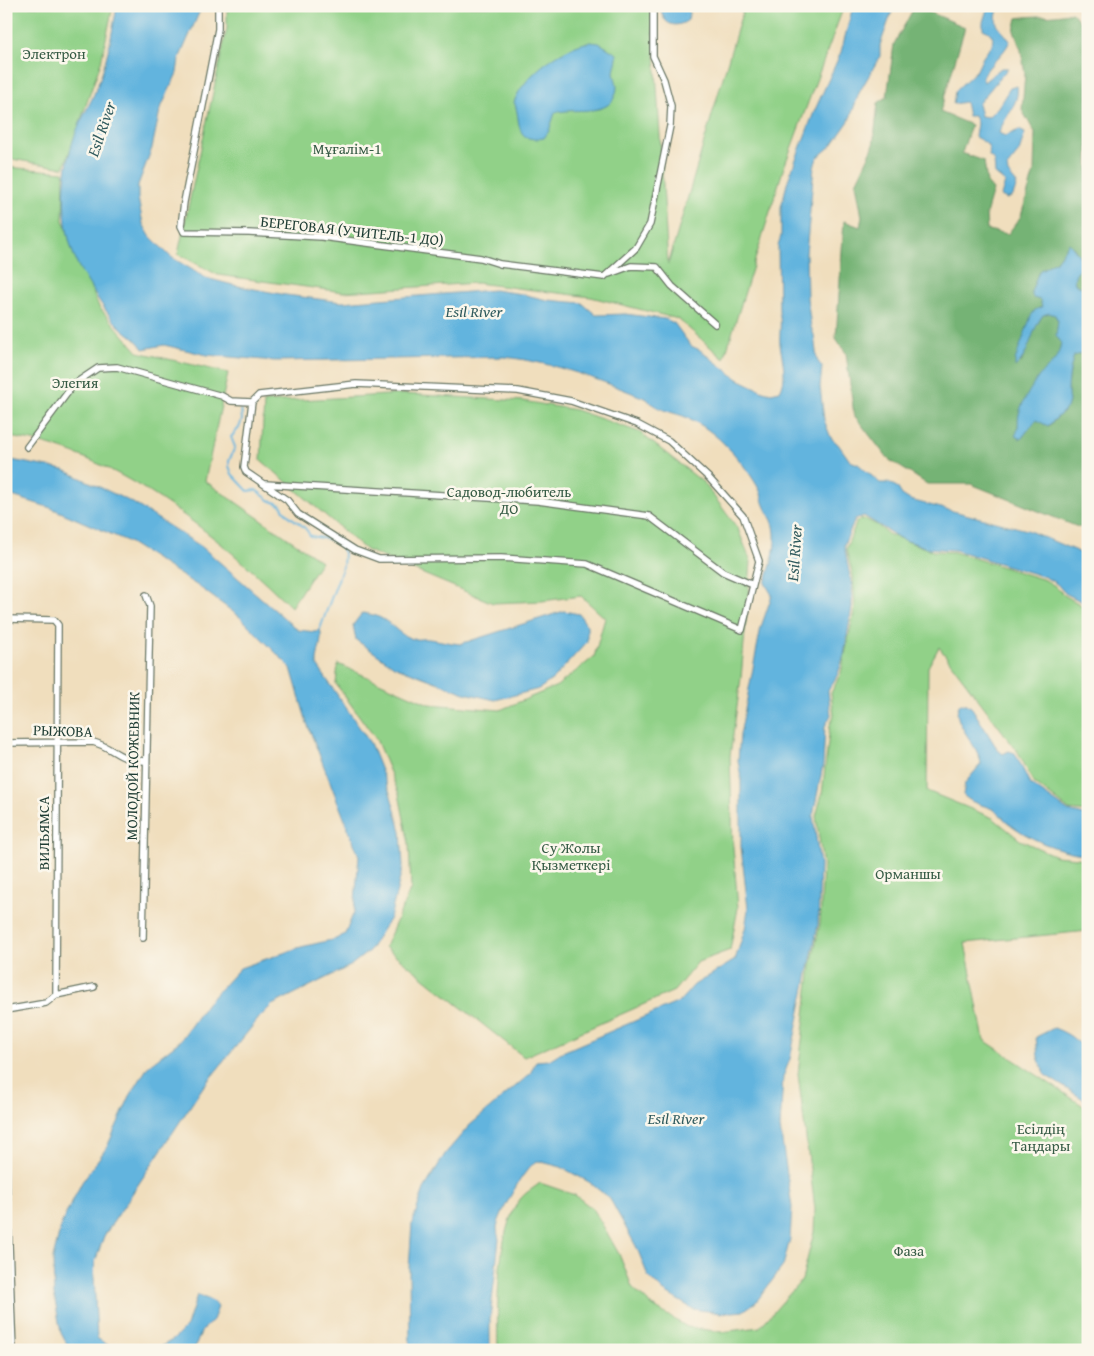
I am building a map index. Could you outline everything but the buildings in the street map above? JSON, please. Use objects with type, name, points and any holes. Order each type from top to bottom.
[{"type":"street","name":"БЕРЕГОВАЯ (УЧИТЕЛЬ-1 ДО)","points":[[218,6],[218,28],[184,202],[181,226],[184,232],[249,232],[322,237],[481,258],[500,264],[605,276]]},
{"type":"street","points":[[605,276],[636,248],[650,224],[670,126],[671,106],[664,80],[653,56],[653,6]]},
{"type":"street","points":[[605,276],[632,266],[657,267],[672,286],[715,324]]},
{"type":"street","points":[[27,447],[74,384],[98,368],[117,367],[232,401],[252,402]]},
{"type":"street","points":[[356,384],[518,391],[571,401],[637,424],[669,441],[709,478],[743,516],[759,561],[742,630],[587,564],[501,558],[379,559],[355,550],[298,514],[287,500],[249,477],[244,467],[252,402],[259,396],[356,384]]},
{"type":"street","points":[[263,484],[538,501],[649,516],[723,572],[753,585]]},
{"type":"street","name":"МОЛОДОЙ КОЖЕВНИК","points":[[142,938],[150,606],[146,595]]},
{"type":"street","name":"ВИЛЬЯМСА","points":[[6,620],[54,620],[58,625],[56,995]]},
{"type":"street","name":"РЫЖОВА","points":[[6,743],[93,742],[124,759],[145,761]]},
{"type":"street","points":[[6,1010],[46,1003],[56,995],[94,987]]},
{"type":"street","points":[[6,1166],[13,1350]]},
{"type":"green space","name":"Электрон","points":[[6,6],[113,6],[101,62],[64,168],[6,158]]},
{"type":"green space","name":"Мұғалім-1","points":[[227,6],[652,6],[668,265],[744,6],[844,6],[783,170],[724,359],[678,319],[591,297],[476,283],[343,292],[218,275],[178,254],[227,28]]},
{"type":"green space","points":[[915,6],[965,27],[940,112],[971,125],[962,153],[984,161],[987,183],[993,190],[986,214],[987,230],[1008,234],[1021,216],[1034,172],[1035,133],[1022,110],[1025,74],[1021,50],[1014,31],[1017,18],[1072,12],[1088,32],[1088,284],[1081,287],[1075,284],[1074,278],[1081,260],[1074,248],[1065,249],[1056,261],[1039,271],[1042,307],[1035,310],[1021,363],[1036,326],[1043,315],[1049,313],[1055,315],[1058,321],[1057,336],[1061,341],[1059,356],[1021,409],[1016,436],[1021,439],[1037,419],[1049,426],[1067,408],[1069,401],[1069,379],[1074,356],[1088,351],[1088,528],[1078,527],[971,484],[927,484],[888,459],[854,415],[846,353],[836,338],[844,221],[860,227],[862,217],[856,183],[873,147],[878,103],[887,97],[894,44]]},
{"type":"green space","name":"Элегия","points":[[6,167],[64,172],[63,220],[99,307],[138,352],[228,373],[205,481],[321,561],[291,607],[231,552],[197,525],[123,476],[84,458],[45,444],[6,437]]},
{"type":"green space","points":[[404,394],[523,401],[576,410],[639,432],[704,483],[738,529],[751,562],[741,678],[730,756],[733,847],[738,908],[730,950],[698,962],[674,991],[524,1057],[385,947],[411,888],[409,844],[399,794],[376,739],[336,684],[338,664],[429,704],[500,710],[557,686],[594,657],[605,618],[581,596],[542,601],[493,603],[366,550],[261,460],[264,402]]},
{"type":"green space","points":[[865,519],[877,525],[888,534],[933,551],[954,552],[1045,580],[1064,595],[1088,609],[1088,812],[1069,810],[1034,783],[1018,752],[939,647],[928,667],[927,791],[993,818],[1020,840],[1056,856],[1088,859],[1088,931],[965,943],[984,1040],[1088,1109],[1088,1350],[498,1350],[498,1293],[502,1249],[507,1229],[513,1212],[521,1198],[540,1183],[575,1195],[594,1210],[619,1254],[632,1287],[651,1305],[687,1327],[721,1332],[760,1327],[802,1280],[814,1232],[815,1209],[798,1074],[811,965],[820,924],[823,866],[816,816],[822,794],[830,725],[834,715],[831,693],[841,673],[855,607],[853,576],[846,549],[857,521]]},
{"type":"water","name":"Esil River","points":[[117,6],[202,6],[179,59],[177,73],[160,110],[152,148],[138,185],[138,198],[143,224],[150,236],[171,257],[206,278],[286,295],[342,302],[494,290],[547,300],[582,303],[596,315],[625,314],[665,319],[674,323],[691,346],[700,350],[738,379],[771,393],[780,391],[784,380],[780,340],[778,245],[781,236],[781,207],[788,180],[814,112],[841,52],[853,6],[894,6],[880,45],[880,56],[859,93],[849,121],[832,145],[817,158],[814,167],[806,254],[807,298],[817,360],[822,367],[820,387],[824,420],[831,438],[838,444],[850,461],[858,464],[880,483],[889,483],[897,487],[902,495],[910,500],[1027,530],[1088,556],[1088,605],[1065,593],[1057,584],[1045,577],[955,550],[927,548],[901,539],[864,516],[855,519],[844,545],[852,587],[852,607],[844,655],[838,674],[828,691],[831,715],[825,726],[823,765],[813,816],[820,865],[818,925],[790,1059],[783,1077],[780,1128],[792,1207],[790,1239],[783,1266],[756,1302],[743,1311],[721,1313],[693,1309],[663,1291],[648,1276],[637,1248],[610,1199],[589,1182],[561,1167],[538,1161],[533,1164],[520,1180],[508,1201],[497,1227],[499,1239],[490,1319],[490,1350],[410,1350],[409,1268],[412,1223],[424,1189],[445,1154],[469,1126],[530,1074],[536,1061],[549,1060],[560,1053],[679,1002],[694,985],[735,960],[745,929],[748,909],[741,847],[741,778],[738,760],[740,735],[761,627],[772,595],[765,583],[772,563],[775,541],[774,526],[763,503],[760,491],[738,459],[719,439],[699,423],[660,409],[647,399],[612,385],[542,363],[505,357],[275,361],[207,355],[164,345],[143,349],[111,317],[82,273],[74,257],[69,240],[64,203],[67,166],[71,148],[76,132],[101,77]]},
{"type":"water","points":[[661,6],[690,6],[688,20],[678,25],[670,24],[663,17]]},
{"type":"water","points":[[988,6],[999,6],[997,22],[1010,41],[982,77],[984,82],[1001,68],[1008,68],[978,104],[981,116],[988,117],[998,107],[1010,88],[1017,86],[1014,105],[999,133],[1005,136],[1019,130],[1025,133],[1019,152],[1007,167],[1008,173],[1017,184],[1013,196],[1007,199],[1001,196],[1005,182],[995,174],[994,160],[989,156],[988,146],[975,137],[977,123],[974,116],[968,116],[965,102],[953,104],[955,91],[977,70],[983,57],[992,45],[993,37],[983,29]]},
{"type":"water","points":[[590,42],[599,43],[617,54],[614,73],[617,88],[614,98],[609,104],[601,108],[555,113],[549,131],[544,138],[534,139],[527,137],[520,129],[514,102],[519,92],[535,72],[556,56]]},
{"type":"water","points":[[1069,243],[1086,264],[1077,272],[1075,284],[1081,287],[1088,284],[1088,351],[1074,356],[1069,379],[1069,401],[1067,408],[1048,426],[1036,420],[1021,439],[1015,436],[1020,410],[1037,379],[1055,360],[1061,342],[1056,336],[1058,321],[1055,315],[1049,313],[1043,315],[1024,356],[1015,367],[1015,360],[1031,316],[1035,310],[1042,307],[1040,300],[1033,298],[1031,292],[1039,271],[1056,261]]},
{"type":"water","points":[[6,459],[64,470],[133,503],[202,547],[298,630],[316,632],[320,629],[321,638],[317,665],[370,743],[390,793],[401,831],[403,866],[390,918],[369,951],[350,966],[272,1005],[259,1018],[203,1087],[104,1236],[95,1262],[94,1276],[97,1338],[115,1350],[70,1350],[61,1333],[54,1295],[53,1258],[62,1222],[82,1182],[107,1147],[130,1096],[149,1065],[180,1041],[207,1003],[240,968],[301,947],[336,939],[345,934],[354,912],[359,856],[307,723],[291,668],[240,617],[198,586],[127,541],[51,508],[6,494]]},
{"type":"water","points":[[564,611],[579,614],[587,626],[587,642],[553,679],[539,689],[495,700],[465,693],[394,666],[356,640],[353,625],[362,613],[380,617],[400,633],[413,639],[460,644]]},
{"type":"water","points":[[960,704],[967,704],[972,708],[998,750],[1003,754],[1009,751],[1015,753],[1030,784],[1068,811],[1088,816],[1088,855],[1044,844],[1015,828],[993,809],[972,802],[963,795],[965,783],[981,764],[979,756],[958,717],[957,710]]},
{"type":"water","points":[[1054,1028],[1067,1034],[1082,1048],[1088,1066],[1088,1102],[1045,1075],[1038,1057],[1036,1037]]},
{"type":"water","points":[[197,1295],[213,1301],[218,1307],[213,1320],[201,1332],[194,1350],[155,1350],[174,1339],[187,1326]]},
{"type":"waterway","points":[[241,406],[242,420],[239,428],[231,437],[235,447],[229,461],[232,474],[248,491],[256,490],[269,500],[281,505],[288,514],[304,527],[310,536],[329,539],[340,546],[344,553],[343,566],[320,629]]},
{"type":"park label","name":"Садовод-любитель ДО","points":[[509,500]]},
{"type":"park label","name":"Су Жолы Қызметкері","points":[[571,856]]},
{"type":"park label","name":"Орманшы","points":[[908,874]]},
{"type":"park label","name":"Есілдің Таңдары","points":[[1041,1138]]},
{"type":"park label","name":"Фаза","points":[[909,1251]]}]
